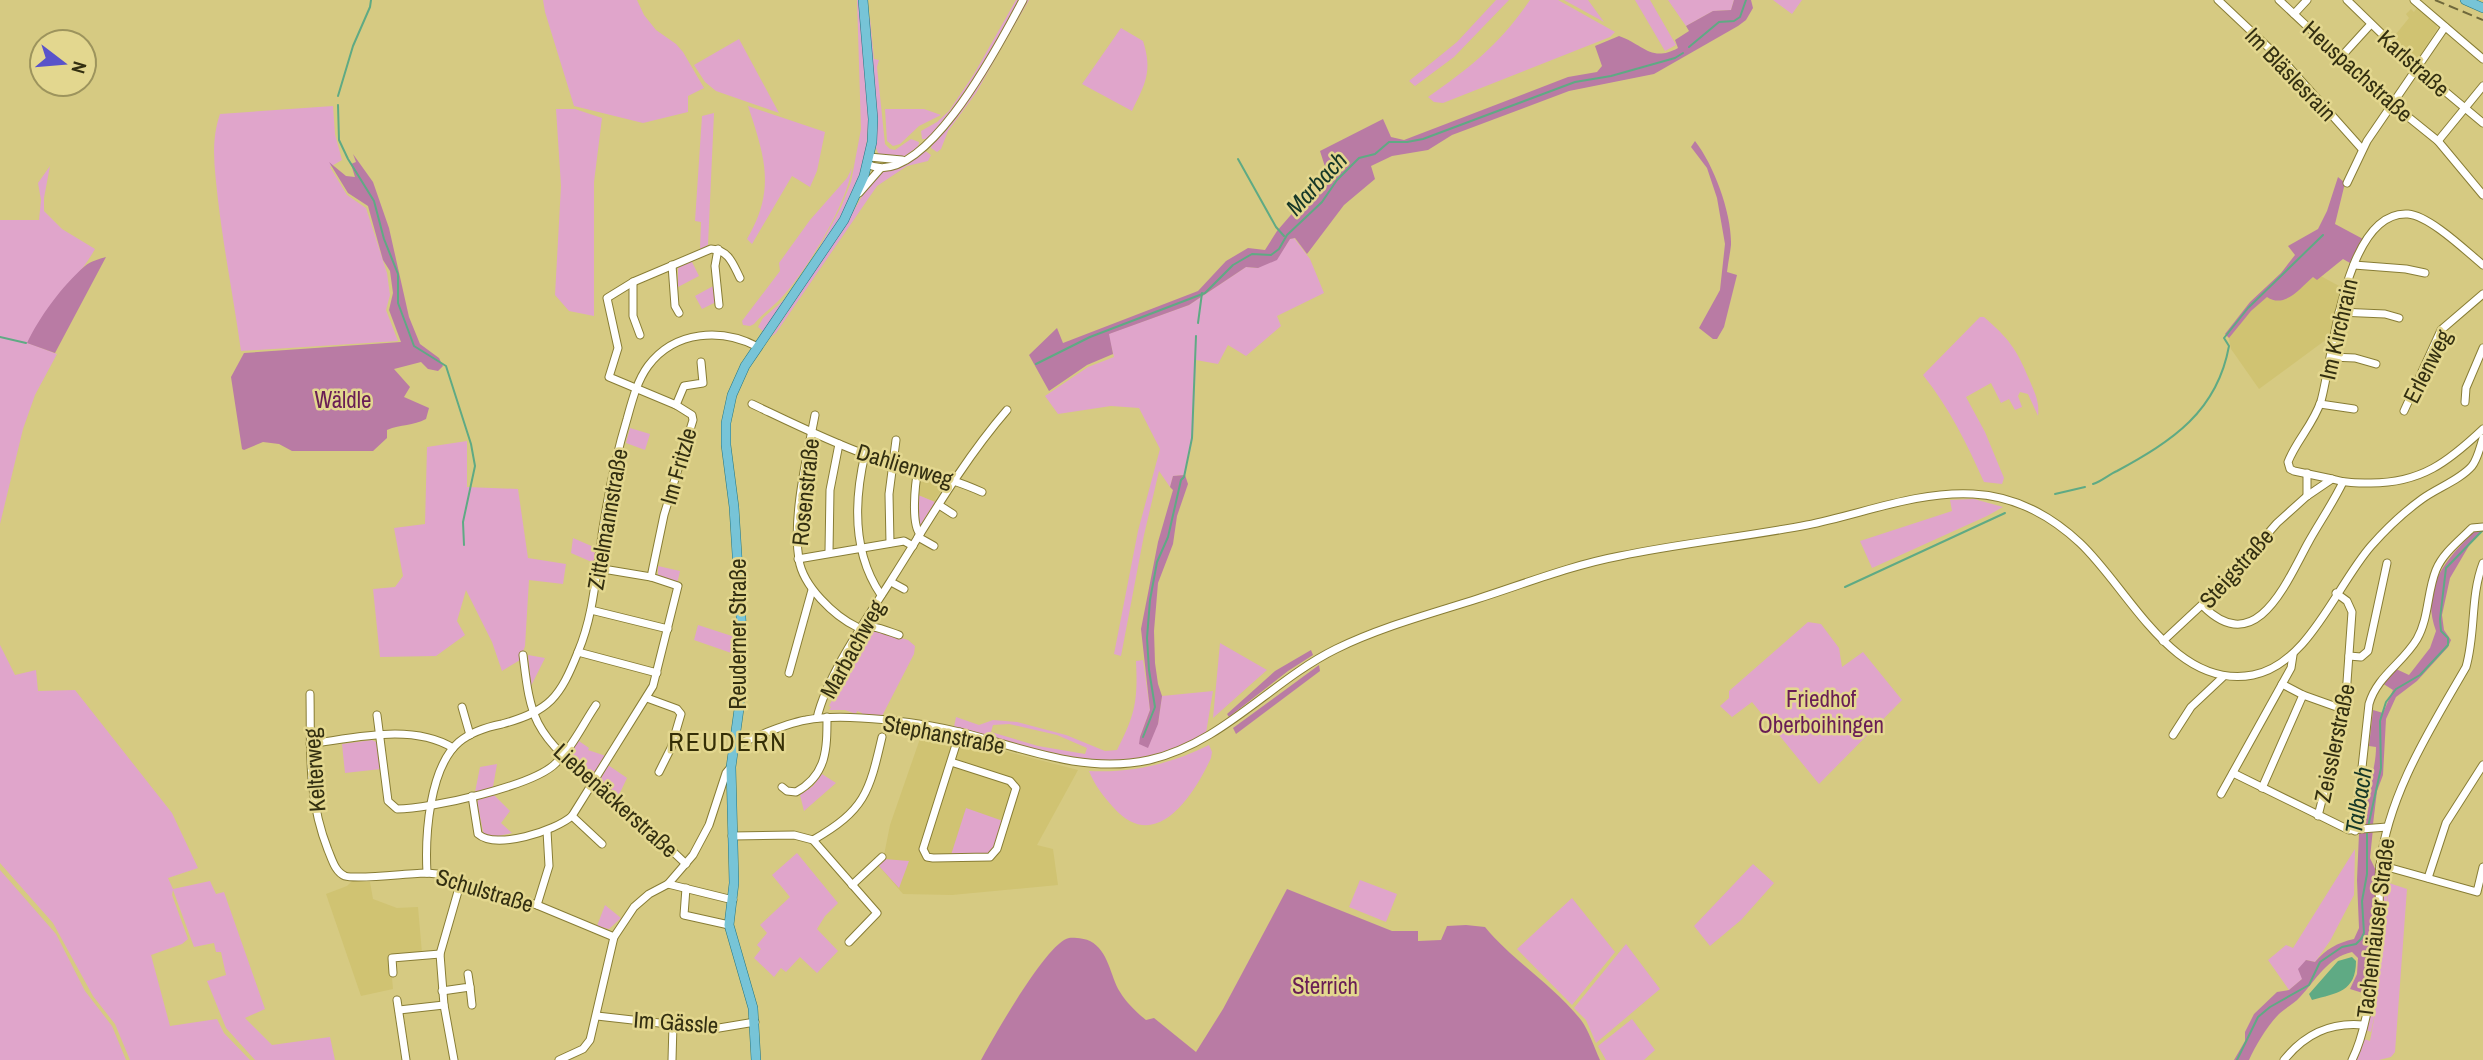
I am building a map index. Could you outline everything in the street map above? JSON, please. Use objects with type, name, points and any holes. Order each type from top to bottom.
[{"type":"main road","name":"Reuderner Straße","points":[[756,1060],[755,1022],[729,925],[733,900],[731,767],[740,685],[741,619],[734,507],[725,430],[736,383],[833,238],[856,196],[868,161],[873,119],[863,0]]},
{"type":"main road","points":[[2465,0],[2483,8]]},
{"type":"street","points":[[856,196],[880,169],[898,165],[925,145],[961,106],[1023,0]]},
{"type":"street","name":"Im Bläslesrain","points":[[2218,0],[2288,66],[2362,149]]},
{"type":"street","name":"Heuspachstraße","points":[[2279,0],[2340,58],[2438,141],[2483,195]]},
{"type":"street","points":[[2294,14],[2307,0]]},
{"type":"street","name":"Karlstraße","points":[[2347,0],[2417,68],[2483,123]]},
{"type":"street","points":[[2414,0],[2483,59]]},
{"type":"street","points":[[2340,58],[2371,24]]},
{"type":"street","points":[[2347,183],[2362,149],[2417,68],[2442,25]]},
{"type":"street","points":[[2438,141],[2483,86]]},
{"type":"street","points":[[868,161],[906,159]]},
{"type":"street","points":[[868,161],[880,169]]},
{"type":"street","name":"Im Kirchrain","points":[[2307,474],[2290,469],[2288,462],[2320,404],[2339,312],[2354,265],[2367,240],[2387,220],[2404,214],[2420,217],[2483,265]]},
{"type":"street","points":[[719,249],[715,266],[719,304]]},
{"type":"street","points":[[640,335],[633,316],[633,282],[706,250],[719,249],[728,255],[740,278]]},
{"type":"street","points":[[672,265],[675,306],[679,313]]},
{"type":"street","points":[[2354,265],[2424,273]]},
{"type":"street","name":"Im Fritzle","points":[[633,282],[608,295],[606,302],[618,348],[609,377],[690,412],[693,421],[664,514],[651,578]]},
{"type":"street","name":"Erlenweg","points":[[2404,411],[2441,330],[2482,299]]},
{"type":"street","points":[[2339,312],[2385,313],[2399,318]]},
{"type":"street","name":"Zittelmannstraße","points":[[426,873],[425,839],[431,807],[441,771],[453,748],[470,735],[534,713],[552,699],[563,684],[578,652],[591,610],[611,476],[636,388],[648,366],[656,357],[690,337],[726,335],[738,337],[758,347]]},
{"type":"street","points":[[2465,402],[2466,388],[2483,348]]},
{"type":"street","points":[[2331,357],[2376,363]]},
{"type":"street","points":[[676,405],[684,386],[703,383],[701,362]]},
{"type":"street","name":"Dahlienweg","points":[[752,404],[865,454],[956,480],[982,492]]},
{"type":"street","points":[[2320,404],[2354,409]]},
{"type":"street","name":"Marbachweg","points":[[817,718],[831,684],[860,629],[939,505],[1007,410]]},
{"type":"street","name":"Rosenstraße","points":[[815,415],[800,505],[799,559],[804,576],[822,601],[860,629],[870,626],[898,635]]},
{"type":"street","points":[[2307,496],[2307,474],[2343,482],[2383,483],[2417,477],[2437,467],[2483,429]]},
{"type":"street","points":[[2173,735],[2191,707],[2224,676],[2237,677],[2265,672],[2293,655],[2372,545],[2423,498],[2471,468],[2483,438]]},
{"type":"street","points":[[890,543],[889,494],[896,440]]},
{"type":"street","points":[[829,552],[830,489],[839,444]]},
{"type":"street","points":[[865,454],[859,491],[860,547],[870,578],[881,596]]},
{"type":"street","points":[[918,470],[916,529],[919,536],[934,546]]},
{"type":"street","name":"Steigstraße","points":[[2163,641],[2231,577],[2259,541],[2307,496],[2332,479]]},
{"type":"street","points":[[2203,606],[2217,618],[2235,625],[2265,612],[2287,583],[2343,482]]},
{"type":"street","name":"Stephanstraße","points":[[734,744],[786,724],[827,718],[901,723],[960,732],[1059,760],[1096,765],[1150,760],[1176,752],[1220,729],[1286,680],[1338,648],[1392,626],[1586,564],[1823,522],[1910,500],[1942,495],[1969,494],[2002,498],[2030,508],[2055,523],[2092,555],[2163,641],[2186,661],[2204,671],[2224,676]]},
{"type":"street","points":[[939,505],[953,514]]},
{"type":"street","points":[[2359,830],[2369,704],[2374,690],[2417,639],[2425,620],[2433,578],[2440,562],[2472,528],[2482,527]]},
{"type":"street","points":[[799,559],[904,541],[913,546]]},
{"type":"street","points":[[2349,656],[2361,657],[2368,651],[2387,563]]},
{"type":"street","name":"Tachenhäuser Straße","points":[[2352,1060],[2360,1044],[2363,1025],[2379,908],[2384,827],[2420,750],[2466,667],[2470,651],[2473,600],[2483,563]]},
{"type":"street","points":[[472,796],[478,834],[485,840],[498,841],[547,831],[564,822],[572,816],[647,698],[657,673],[678,586],[597,568]]},
{"type":"street","name":"Marbachweg","points":[[891,582],[904,589]]},
{"type":"street","points":[[789,673],[812,590]]},
{"type":"street","name":"Zeisslerstraße","points":[[2318,816],[2345,710],[2351,607],[2336,593]]},
{"type":"street","points":[[591,610],[668,629]]},
{"type":"street","points":[[578,652],[657,673]]},
{"type":"street","name":"Liebenäckerstraße","points":[[523,655],[534,713],[544,732],[563,755],[686,864]]},
{"type":"street","points":[[2221,794],[2291,668],[2293,655]]},
{"type":"street","points":[[2282,684],[2303,695],[2345,710]]},
{"type":"street","name":"Kelterweg","points":[[310,694],[310,744],[316,818],[336,869],[349,877]]},
{"type":"street","points":[[2262,788],[2303,695]]},
{"type":"street","points":[[647,698],[677,709],[681,714],[671,748],[659,772]]},
{"type":"street","points":[[377,715],[388,801],[397,810],[431,807],[537,778],[563,755],[596,705]]},
{"type":"street","points":[[462,707],[470,735]]},
{"type":"street","points":[[782,787],[796,792],[819,772],[826,754],[827,718]]},
{"type":"street","points":[[951,762],[1010,781],[1016,788],[997,849],[990,857],[933,858],[926,857],[923,849],[960,732]]},
{"type":"street","points":[[310,744],[379,735],[426,737],[453,748]]},
{"type":"street","points":[[813,840],[849,816],[864,797],[872,781],[882,737]]},
{"type":"street","points":[[2428,878],[2446,823],[2483,765]]},
{"type":"street","points":[[559,1060],[583,1049],[590,1040],[614,937],[634,907],[649,894],[668,884],[686,864],[704,837],[726,773],[731,767]]},
{"type":"street","points":[[2233,773],[2318,816],[2359,830],[2384,827]]},
{"type":"street","points":[[717,797],[731,797]]},
{"type":"street","points":[[572,816],[602,844]]},
{"type":"street","points":[[537,905],[549,866],[547,831]]},
{"type":"street","points":[[732,836],[794,835],[813,840],[877,913],[849,942]]},
{"type":"street","points":[[852,885],[882,857]]},
{"type":"street","points":[[2380,865],[2477,892],[2483,867]]},
{"type":"street","name":"Schulstraße","points":[[349,877],[426,873],[537,905],[614,937]]},
{"type":"street","points":[[454,1060],[442,991],[440,954],[461,881]]},
{"type":"street","points":[[668,884],[733,900]]},
{"type":"street","points":[[686,888],[684,915],[729,925]]},
{"type":"street","points":[[393,973],[392,958],[440,954]]},
{"type":"street","points":[[468,974],[472,1005]]},
{"type":"street","points":[[442,991],[470,987]]},
{"type":"street","points":[[397,1000],[406,1060]]},
{"type":"street","points":[[399,1010],[444,1004]]},
{"type":"street","name":"Im Gässle","points":[[597,1016],[713,1030],[755,1022]]},
{"type":"street","points":[[673,1024],[673,1060]]},
{"type":"street","points":[[2284,1060],[2313,1033],[2338,1025],[2363,1025]]},
{"type":"shaded area","points":[[2417,8],[2436,23],[2437,29],[2417,60],[2392,39],[2409,18],[2406,14]]},
{"type":"shaded area","points":[[2315,273],[2341,287],[2331,336],[2259,389],[2231,349],[2228,334],[2267,295]]},
{"type":"shaded area","points":[[923,477],[940,482],[942,490],[935,502],[918,495],[918,482]]},
{"type":"shaded area","points":[[923,730],[1078,770],[1037,845],[1053,849],[1058,885],[952,895],[903,894],[878,865],[883,860],[890,825]]},
{"type":"shaded area","points":[[352,881],[370,882],[373,899],[397,908],[418,907],[422,953],[390,956],[393,989],[361,996],[326,894],[347,886]]},
{"type":"shaded area","points":[[2352,957],[2356,961],[2355,971],[2349,985],[2337,993],[2312,1000],[2309,994],[2338,961]]},
{"type":"green space","points":[[543,0],[637,0],[644,15],[656,30],[683,52],[704,88],[688,96],[688,112],[643,123],[574,106]]},
{"type":"green space","points":[[857,0],[860,0],[867,70],[868,123],[862,167],[842,218],[828,242],[764,332],[758,327],[763,318],[784,300],[817,252],[851,182],[861,129]]},
{"type":"green space","points":[[1016,0],[1020,0],[967,89],[928,139],[922,139],[921,131],[949,111],[974,74]]},
{"type":"green space","points":[[1026,0],[1029,0],[976,93],[948,131],[941,149],[937,152],[931,148],[932,143]]},
{"type":"green space","points":[[1496,0],[1509,0],[1454,57],[1415,86],[1409,81],[1457,42]]},
{"type":"green space","points":[[1530,0],[1558,0],[1615,32],[1610,37],[1443,103],[1434,102],[1428,97],[1484,54]]},
{"type":"green space","points":[[1564,0],[1588,0],[1604,22]]},
{"type":"green space","points":[[1635,0],[1650,0],[1676,45],[1665,51]]},
{"type":"green space","points":[[1668,0],[1734,0],[1731,10],[1713,11],[1686,26]]},
{"type":"green space","points":[[1734,0],[1751,0],[1753,8],[1746,20],[1654,74],[1569,91],[1452,135],[1428,150],[1392,156],[1371,166],[1375,179],[1344,205],[1307,254],[1295,238],[1290,239],[1277,260],[1258,268],[1246,267],[1189,305],[1109,334],[1113,354],[1087,365],[1049,391],[1029,355],[1057,328],[1063,343],[1198,291],[1226,261],[1248,248],[1265,250],[1277,231],[1327,173],[1320,151],[1383,119],[1391,137],[1404,140],[1568,77],[1597,72],[1602,66],[1595,46],[1619,36],[1647,51],[1661,54],[1669,52],[1678,48],[1675,40],[1689,31],[1686,26],[1713,11],[1731,10]]},
{"type":"green space","points":[[1773,0],[1802,0],[1792,14]]},
{"type":"green space","points":[[870,18],[874,59],[879,60],[877,67],[885,144],[895,150],[911,139],[919,142],[918,147],[903,157],[879,155],[876,148],[867,21]]},
{"type":"green space","points":[[1121,28],[1143,41],[1146,52],[1146,78],[1132,111],[1082,84]]},
{"type":"green space","points":[[739,39],[779,113],[716,91],[705,82],[694,65]]},
{"type":"green space","points":[[333,106],[335,134],[342,160],[330,167],[347,195],[366,208],[387,273],[390,295],[386,310],[398,341],[241,351],[215,167],[215,135],[220,114]]},
{"type":"green space","points":[[748,106],[825,132],[817,171],[810,187],[792,176],[752,244],[747,239],[762,205],[765,173]]},
{"type":"green space","points":[[556,109],[575,109],[602,118],[594,182],[594,316],[569,311],[555,295],[561,186]]},
{"type":"green space","points":[[885,109],[924,109],[941,115],[919,126],[900,144],[893,146],[887,141]]},
{"type":"green space","points":[[714,113],[708,245],[700,249],[701,222],[695,221],[702,116]]},
{"type":"green space","points":[[1695,141],[1709,163],[1725,205],[1731,233],[1727,272],[1737,275],[1724,327],[1717,339],[1699,328],[1720,290],[1725,244],[1717,198],[1707,168],[1691,147]]},
{"type":"green space","points":[[924,150],[931,155],[928,161],[907,166],[877,186],[771,337],[843,229],[868,186],[880,173],[899,167]]},
{"type":"green space","name":"Wäldle","points":[[353,154],[373,182],[389,228],[409,317],[420,344],[439,358],[443,366],[438,371],[428,369],[421,362],[394,369],[410,387],[404,397],[429,408],[426,419],[387,430],[387,438],[373,451],[292,451],[279,444],[263,442],[244,450],[231,377],[244,353],[401,342],[389,310],[393,293],[390,271],[383,260],[368,206],[348,193],[329,162],[346,176],[355,177],[351,164],[356,162]]},
{"type":"green space","points":[[50,166],[44,211],[62,229],[95,249],[43,317],[28,343],[57,354],[35,395],[23,429],[0,524],[0,220],[39,220],[41,200],[38,183]]},
{"type":"green space","points":[[852,168],[849,183],[834,218],[803,271],[782,297],[754,324],[743,325],[742,321],[780,271],[779,263],[810,220],[847,178]]},
{"type":"green space","points":[[2338,177],[2345,183],[2335,224],[2363,239],[2350,263],[2343,259],[2317,280],[2313,277],[2286,299],[2274,300],[2267,297],[2251,311],[2229,338],[2225,334],[2250,302],[2281,273],[2295,255],[2288,246],[2318,229]]},
{"type":"green space","points":[[1294,238],[1310,259],[1324,293],[1277,316],[1281,326],[1246,356],[1228,345],[1218,364],[1196,360],[1193,438],[1185,475],[1173,476],[1170,487],[1159,471],[1121,656],[1114,654],[1138,531],[1160,449],[1139,408],[1111,406],[1058,414],[1045,396],[1088,367],[1114,357],[1108,334],[1189,305],[1246,267],[1258,268]]},
{"type":"green space","points":[[106,257],[55,353],[27,343],[45,312],[76,274],[87,264]]},
{"type":"green space","points":[[691,260],[699,276],[678,287],[678,268]]},
{"type":"green space","points":[[715,285],[716,302],[702,309],[695,296]]},
{"type":"green space","points":[[1980,317],[1984,317],[2000,332],[2016,352],[2033,388],[2038,406],[2038,416],[2028,394],[2020,392],[2018,396],[2022,407],[2015,410],[2009,399],[2001,403],[1991,383],[1966,397],[1985,432],[2004,478],[2002,484],[1984,482],[1957,427],[1923,375]]},
{"type":"green space","points":[[630,428],[650,434],[645,450],[626,443]]},
{"type":"green space","points":[[467,441],[467,487],[518,489],[528,558],[566,564],[563,584],[529,580],[525,646],[520,660],[502,671],[492,642],[466,590],[457,621],[465,635],[436,656],[380,657],[373,589],[395,587],[403,576],[394,528],[425,524],[427,447]]},
{"type":"green space","points":[[1185,475],[1188,484],[1177,516],[1173,544],[1158,583],[1154,631],[1155,663],[1162,696],[1158,724],[1148,748],[1139,744],[1150,710],[1141,629],[1158,542],[1173,490],[1170,487],[1173,476]]},
{"type":"green space","points":[[918,495],[935,502],[920,526],[918,525]]},
{"type":"green space","points":[[1974,499],[2003,507],[1872,568],[1860,541],[1952,511],[1950,500]]},
{"type":"green space","points":[[2483,530],[2470,544],[2450,578],[2442,615],[2444,630],[2451,640],[2448,647],[2417,681],[2396,697],[2386,719],[2383,775],[2377,791],[2373,824],[2361,827],[2359,823],[2376,756],[2376,747],[2369,746],[2373,710],[2383,713],[2393,690],[2382,683],[2396,669],[2409,675],[2430,648],[2436,631],[2431,601],[2439,575],[2454,552],[2475,531]]},
{"type":"green space","points":[[573,538],[596,548],[594,563],[571,553]]},
{"type":"green space","points":[[658,566],[680,571],[677,584],[658,576]]},
{"type":"green space","name":"Friedhof Oberboihingen","points":[[1808,622],[1821,624],[1839,648],[1842,667],[1863,652],[1902,700],[1819,784],[1752,702],[1732,717],[1720,706],[1729,698],[1729,691]]},
{"type":"green space","points":[[698,625],[738,638],[737,655],[694,640]]},
{"type":"green space","points":[[870,629],[908,640],[915,646],[914,654],[881,718],[862,716],[862,713],[857,711],[856,714],[845,710],[829,710],[849,668],[848,661],[864,631]]},
{"type":"green space","points":[[1220,643],[1267,670],[1213,718]]},
{"type":"green space","points":[[0,645],[15,675],[36,670],[38,691],[75,690],[172,813],[198,868],[168,878],[173,889],[210,881],[216,894],[224,892],[265,1009],[245,1018],[272,1045],[330,1037],[335,1060],[255,1060],[226,1028],[207,981],[226,975],[221,952],[216,952],[214,943],[194,947],[173,890],[172,895],[188,939],[182,944],[151,955],[170,1026],[217,1019],[224,1033],[250,1060],[130,1060],[115,1024],[93,996],[53,923],[0,863]]},
{"type":"green space","points":[[1311,650],[1313,655],[1229,717],[1227,714],[1275,671]]},
{"type":"green space","points":[[528,655],[545,658],[531,686]]},
{"type":"green space","points":[[1143,660],[1150,710],[1140,737],[1158,724],[1162,696],[1213,691],[1206,733],[1173,749],[1141,758],[1111,761],[1051,753],[954,727],[956,717],[979,725],[993,720],[1017,722],[1066,735],[1105,751],[1117,750],[1134,707],[1136,661]],"holes":[[[1009,724],[1057,735],[1087,748],[1085,754],[1038,746],[991,732],[993,725]]]},
{"type":"green space","points":[[1319,665],[1320,671],[1236,734],[1233,728]]},
{"type":"green space","points":[[576,739],[589,748],[588,750],[606,756],[594,773],[589,773],[569,757]]},
{"type":"green space","points":[[372,740],[378,743],[381,769],[345,773],[342,744]]},
{"type":"green space","points":[[1209,745],[1211,758],[1194,789],[1171,815],[1158,823],[1144,825],[1129,820],[1106,799],[1089,771],[1151,766]]},
{"type":"green space","points":[[497,764],[493,787],[475,792],[480,767]]},
{"type":"green space","points":[[608,765],[627,778],[618,797],[600,780]]},
{"type":"green space","points":[[822,774],[836,783],[804,811],[800,795],[813,786]]},
{"type":"green space","points":[[493,794],[510,811],[501,823],[512,833],[489,838],[484,836],[477,802],[480,798]]},
{"type":"green space","points":[[966,808],[1003,821],[995,847],[988,854],[951,855]]},
{"type":"green space","points":[[2373,829],[2370,858],[2377,873],[2377,905],[2366,994],[2350,989],[2357,974],[2358,958],[2352,952],[2336,959],[2298,999],[2281,1012],[2262,1036],[2249,1060],[2234,1060],[2245,1041],[2245,1032],[2254,1014],[2277,992],[2289,990],[2302,979],[2298,969],[2306,960],[2315,962],[2332,947],[2354,939],[2359,928],[2359,833]]},
{"type":"green space","points":[[2355,849],[2354,895],[2330,941],[2315,962],[2306,960],[2302,979],[2289,990],[2268,960],[2286,945],[2293,948]]},
{"type":"green space","points":[[797,853],[838,903],[817,929],[838,951],[817,973],[800,957],[786,972],[781,968],[774,977],[754,958],[761,949],[757,945],[767,933],[760,925],[790,897],[772,875]]},
{"type":"green space","points":[[884,859],[909,861],[899,888],[878,865]]},
{"type":"green space","points":[[1753,864],[1774,883],[1741,920],[1710,946],[1694,926]]},
{"type":"green space","points":[[0,870],[56,934],[85,991],[112,1026],[126,1060],[0,1060]]},
{"type":"green space","points":[[2383,876],[2389,876],[2383,949],[2389,883],[2407,889],[2395,1052],[2391,1057],[2379,1060],[2356,1060],[2364,1039],[2370,1041],[2377,1003],[2371,1032],[2366,1030]]},
{"type":"green space","points":[[1360,880],[1397,894],[1386,922],[1349,907]]},
{"type":"green space","name":"Sterrich","points":[[1287,889],[1392,931],[1418,931],[1418,941],[1441,940],[1447,926],[1485,927],[1570,1007],[1589,1034],[1600,1060],[981,1060],[1035,973],[1059,943],[1069,938],[1088,940],[1096,945],[1105,957],[1120,992],[1132,1007],[1146,1020],[1154,1018],[1196,1052],[1223,1009]]},
{"type":"green space","points":[[1572,898],[1615,952],[1572,1005],[1517,949]]},
{"type":"green space","points":[[605,905],[621,918],[609,929],[597,926]]},
{"type":"green space","points":[[1626,944],[1660,989],[1596,1043],[1586,1020],[1574,1008]]},
{"type":"green space","points":[[1632,1019],[1655,1050],[1644,1060],[1606,1060],[1598,1046]]},
{"type":"waterway","points":[[338,96],[371,0]]},
{"type":"waterway","name":"Marbach","points":[[1689,47],[1719,22],[1734,21],[1740,17],[1746,0]]},
{"type":"waterway","name":"Marbach","points":[[1036,364],[1090,337],[1205,293],[1233,265],[1252,254],[1271,255],[1279,249],[1287,235],[1322,202],[1337,180],[1359,158],[1375,154],[1389,142],[1423,139],[1575,82],[1611,76],[1675,58],[1683,53]]},
{"type":"waterway","points":[[338,105],[339,140],[374,201],[384,239],[398,274],[398,303],[414,346],[446,366],[471,444],[475,466],[463,522],[464,545]]},
{"type":"waterway","points":[[1238,159],[1276,227],[1284,236]]},
{"type":"waterway","points":[[2093,484],[2156,448],[2173,436],[2203,407],[2223,369],[2229,346],[2224,338],[2248,308],[2323,235]]},
{"type":"waterway","points":[[1198,323],[1202,293]]},
{"type":"waterway","points":[[1143,737],[1155,707],[1147,638],[1150,600],[1157,562],[1168,537],[1192,438],[1196,336]]},
{"type":"waterway","points":[[0,337],[26,343]]},
{"type":"waterway","points":[[2055,494],[2085,487]]},
{"type":"waterway","points":[[1845,587],[2005,513]]},
{"type":"waterway","name":"Talbach","points":[[2368,827],[2381,768],[2380,721],[2386,702],[2396,689],[2420,675],[2448,645],[2448,638],[2441,631],[2440,619],[2446,568],[2483,530]]},
{"type":"waterway","name":"Talbach","points":[[2237,1060],[2258,1017],[2309,985],[2320,962],[2342,947],[2356,944],[2361,939],[2364,933],[2362,901],[2367,874],[2367,833]]},
{"type":"railway","points":[[2435,0],[2483,20]]},
{"type":"district","name":"REUDERN","points":[[728,741]]}]
